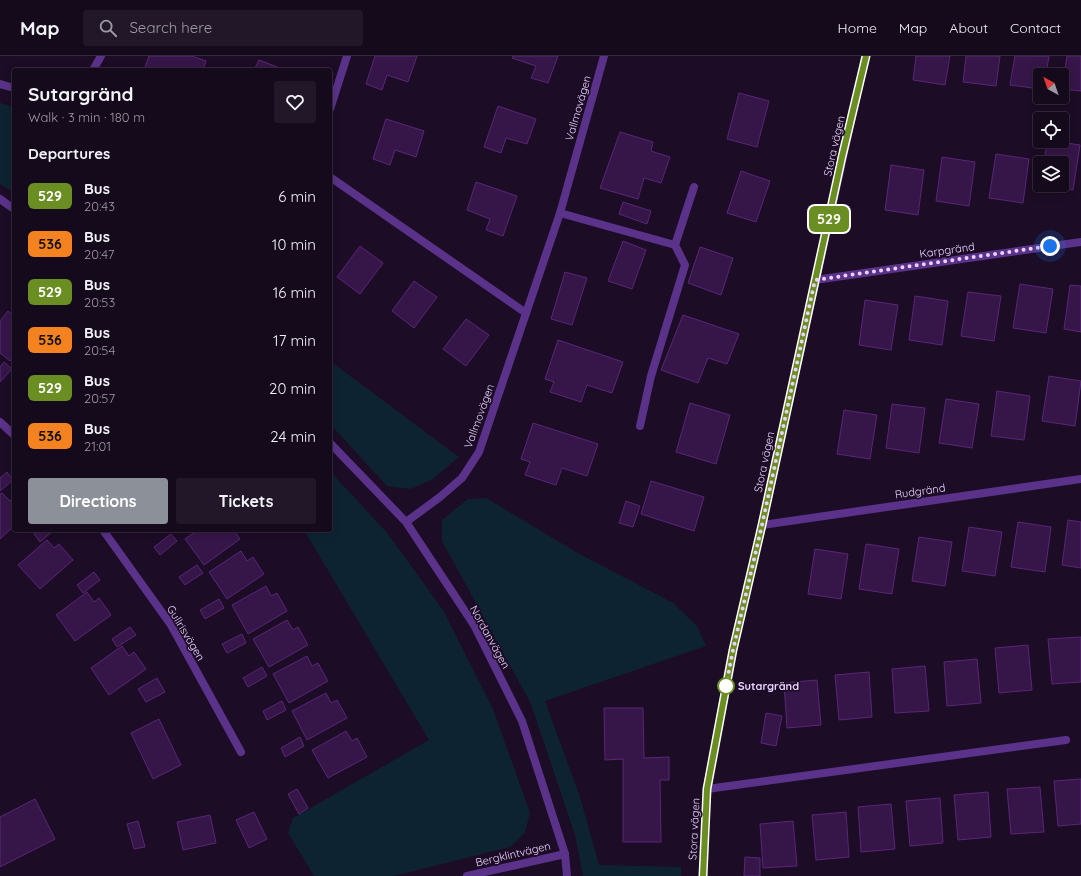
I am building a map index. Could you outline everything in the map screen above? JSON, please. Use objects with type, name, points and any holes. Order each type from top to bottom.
[{"type":"street","points":[[94,68],[101,56]]},
{"type":"street","points":[[332,103],[347,56]]},
{"type":"street","name":"Vallmovägen","points":[[406,522],[440,497],[462,478],[479,452],[560,213],[604,56]]},
{"type":"street","name":"Stora vägen","points":[[703,876],[707,789],[733,650],[866,56]]},
{"type":"street","points":[[0,84],[12,87]]},
{"type":"street","points":[[332,178],[526,313]]},
{"type":"street","points":[[640,426],[651,376],[685,265],[675,246],[694,187]]},
{"type":"street","points":[[0,199],[12,208]]},
{"type":"street","points":[[560,213],[675,246]]},
{"type":"street","name":"Karpgränd","points":[[815,280],[1081,242]]},
{"type":"street","points":[[0,422],[12,433]]},
{"type":"street","name":"Nordanvägen","points":[[332,445],[406,522],[474,625],[522,721],[564,854],[567,876]]},
{"type":"street","name":"Rudgränd","points":[[762,525],[1081,479]]},
{"type":"street","name":"Gullrisvägen","points":[[104,532],[171,626],[241,752]]},
{"type":"street","points":[[707,789],[1066,740]]},
{"type":"street","name":"Bergklintvägen","points":[[467,876],[564,854]]},
{"type":"shaded area","points":[[0,103],[12,106],[12,192],[0,184]]},
{"type":"shaded area","points":[[332,362],[459,457],[433,479],[411,489],[387,486],[332,426]]},
{"type":"shaded area","points":[[332,473],[388,534],[443,610],[493,709],[530,813],[525,832],[510,847],[394,876],[314,876],[288,833],[293,818],[429,740],[305,532],[332,532]]},
{"type":"shaded area","points":[[486,498],[576,552],[673,603],[697,626],[706,646],[545,701],[580,797],[599,865],[681,867],[681,876],[583,876],[575,835],[531,704],[442,541],[442,520],[468,499]]},
{"type":"building","points":[[149,56],[192,56],[206,61],[204,68],[145,68]]},
{"type":"building","points":[[375,56],[417,56],[408,82],[387,75],[382,90],[366,84]]},
{"type":"building","points":[[513,56],[558,56],[548,83],[531,78],[536,66],[512,58]]},
{"type":"building","points":[[916,56],[950,56],[945,85],[913,80]]},
{"type":"building","points":[[966,56],[1000,56],[996,86],[963,82]]},
{"type":"building","points":[[1015,56],[1049,56],[1047,68],[1033,68],[1033,88],[1010,85]]},
{"type":"building","points":[[1067,56],[1081,56],[1081,91],[1069,90],[1069,68],[1065,68]]},
{"type":"building","points":[[259,60],[280,68],[255,68]]},
{"type":"building","points":[[739,93],[769,101],[757,147],[727,139]]},
{"type":"building","points":[[498,106],[536,119],[527,144],[506,138],[501,153],[484,147]]},
{"type":"building","points":[[386,119],[424,131],[416,157],[395,150],[390,165],[373,159]]},
{"type":"building","points":[[620,132],[653,142],[651,151],[670,157],[661,183],[644,178],[638,199],[600,188]]},
{"type":"building","points":[[1069,143],[1080,145],[1073,190],[1069,189],[1069,156],[1045,156],[1046,148],[1069,148]]},
{"type":"building","points":[[996,154],[1029,159],[1023,203],[989,198]]},
{"type":"building","points":[[942,157],[975,162],[969,206],[936,201]]},
{"type":"building","points":[[891,165],[924,170],[918,215],[885,210]]},
{"type":"building","points":[[741,171],[770,181],[756,222],[727,213]]},
{"type":"building","points":[[476,182],[517,196],[503,236],[486,230],[490,219],[467,210]]},
{"type":"building","points":[[623,202],[651,211],[647,224],[619,214]]},
{"type":"building","points":[[623,241],[646,250],[632,289],[608,281]]},
{"type":"building","points":[[360,246],[383,263],[360,294],[337,277]]},
{"type":"building","points":[[700,247],[733,258],[721,295],[688,283]]},
{"type":"building","points":[[565,272],[587,278],[572,325],[551,319]]},
{"type":"building","points":[[414,281],[437,297],[414,328],[392,311]]},
{"type":"building","points":[[1020,284],[1053,289],[1046,333],[1013,328]]},
{"type":"building","points":[[1070,285],[1081,286],[1081,332],[1064,329]]},
{"type":"building","points":[[968,292],[1001,296],[994,341],[961,336]]},
{"type":"building","points":[[915,296],[948,301],[942,345],[909,340]]},
{"type":"building","points":[[865,300],[898,305],[891,350],[859,345]]},
{"type":"building","points":[[8,311],[12,314],[12,358],[10,361],[0,353],[0,321]]},
{"type":"building","points":[[683,315],[739,334],[727,364],[708,358],[698,383],[661,370]]},
{"type":"building","points":[[466,319],[489,335],[466,366],[443,349]]},
{"type":"building","points":[[558,340],[623,362],[612,393],[587,385],[581,402],[550,392],[554,382],[545,379]]},
{"type":"building","points":[[4,362],[12,369],[0,382],[0,367]]},
{"type":"building","points":[[1049,376],[1081,381],[1075,426],[1042,421]]},
{"type":"building","points":[[997,391],[1030,396],[1024,440],[991,436]]},
{"type":"building","points":[[946,399],[979,404],[972,448],[939,443]]},
{"type":"building","points":[[690,403],[730,415],[716,464],[676,452]]},
{"type":"building","points":[[892,404],[925,408],[919,453],[886,448]]},
{"type":"building","points":[[844,410],[877,415],[870,459],[837,454]]},
{"type":"building","points":[[533,423],[598,444],[587,476],[562,468],[556,485],[525,475],[530,462],[521,459]]},
{"type":"building","points":[[7,472],[12,481],[0,491],[0,478]]},
{"type":"building","points":[[651,481],[704,497],[694,531],[641,514]]},
{"type":"building","points":[[2,493],[10,501],[12,499],[12,528],[0,539],[0,494]]},
{"type":"building","points":[[626,501],[640,506],[633,527],[619,523]]},
{"type":"building","points":[[1068,520],[1081,522],[1081,568],[1062,565]]},
{"type":"building","points":[[1018,522],[1051,527],[1045,572],[1011,567]]},
{"type":"building","points":[[969,527],[1002,532],[995,576],[962,571]]},
{"type":"building","points":[[36,532],[52,532],[40,542],[34,534]]},
{"type":"building","points":[[195,532],[235,532],[240,539],[204,565],[185,539]]},
{"type":"building","points":[[171,534],[177,541],[160,555],[154,547]]},
{"type":"building","points":[[919,537],[952,542],[945,586],[912,581]]},
{"type":"building","points":[[47,540],[54,548],[59,544],[73,560],[40,589],[18,565]]},
{"type":"building","points":[[866,544],[899,549],[892,594],[859,589]]},
{"type":"building","points":[[815,549],[848,554],[841,599],[808,594]]},
{"type":"building","points":[[241,551],[247,561],[253,557],[264,574],[227,599],[209,572]]},
{"type":"building","points":[[197,565],[203,573],[185,585],[179,577]]},
{"type":"building","points":[[94,572],[100,580],[83,593],[77,585]]},
{"type":"building","points":[[266,586],[271,596],[277,593],[287,611],[248,634],[232,605]]},
{"type":"building","points":[[87,592],[94,602],[99,598],[111,615],[75,641],[56,615]]},
{"type":"building","points":[[219,599],[224,608],[205,619],[200,610]]},
{"type":"building","points":[[287,620],[293,630],[298,627],[308,645],[269,667],[253,639]]},
{"type":"building","points":[[130,627],[136,635],[117,647],[112,639]]},
{"type":"building","points":[[242,634],[246,643],[227,653],[222,644]]},
{"type":"building","points":[[1081,637],[1081,682],[1052,684],[1048,639]]},
{"type":"building","points":[[1028,645],[1032,690],[999,693],[995,648]]},
{"type":"building","points":[[122,646],[129,656],[134,652],[146,669],[109,695],[91,668]]},
{"type":"building","points":[[307,656],[312,666],[318,663],[328,681],[289,703],[273,674]]},
{"type":"building","points":[[977,659],[981,703],[947,706],[944,662]]},
{"type":"building","points":[[925,666],[929,711],[895,713],[892,669]]},
{"type":"building","points":[[262,667],[267,676],[248,687],[243,678]]},
{"type":"building","points":[[869,672],[872,717],[839,720],[835,675]]},
{"type":"building","points":[[157,678],[165,692],[146,702],[138,689]]},
{"type":"building","points":[[817,680],[821,725],[787,728],[784,683]]},
{"type":"building","points":[[326,693],[331,703],[337,700],[347,718],[307,740],[292,711]]},
{"type":"building","points":[[282,701],[286,710],[267,720],[263,711]]},
{"type":"building","points":[[604,708],[643,708],[644,758],[669,757],[669,780],[660,780],[661,842],[623,842],[623,759],[605,760]]},
{"type":"building","points":[[766,713],[782,716],[776,746],[761,743]]},
{"type":"building","points":[[159,719],[181,765],[153,779],[131,733]]},
{"type":"building","points":[[346,731],[352,741],[357,738],[367,757],[328,778],[312,750]]},
{"type":"building","points":[[300,737],[304,746],[285,757],[281,748]]},
{"type":"building","points":[[1081,779],[1081,824],[1058,826],[1054,781]]},
{"type":"building","points":[[1040,787],[1044,832],[1011,834],[1007,789]]},
{"type":"building","points":[[297,789],[308,808],[299,814],[288,794]]},
{"type":"building","points":[[988,792],[991,837],[958,840],[954,795]]},
{"type":"building","points":[[940,798],[943,843],[910,846],[906,801]]},
{"type":"building","points":[[35,799],[55,839],[0,867],[0,817]]},
{"type":"building","points":[[891,804],[895,849],[861,852],[858,807]]},
{"type":"building","points":[[254,812],[267,839],[249,848],[236,820]]},
{"type":"building","points":[[846,812],[849,857],[816,860],[812,815]]},
{"type":"building","points":[[210,815],[216,843],[183,850],[177,822]]},
{"type":"building","points":[[138,821],[145,847],[134,849],[127,824]]},
{"type":"building","points":[[793,821],[797,866],[763,868],[760,824]]},
{"type":"building","points":[[745,857],[760,858],[760,876],[744,876]]},
{"type":"bus line","name":"529","points":[[703,876],[707,789],[733,650],[762,525],[842,157],[866,56]]},
{"type":"place","name":"Sutargränd","points":[[726,686]]},
{"type":"route","points":[[726,686],[815,280],[1050,246]]}]
